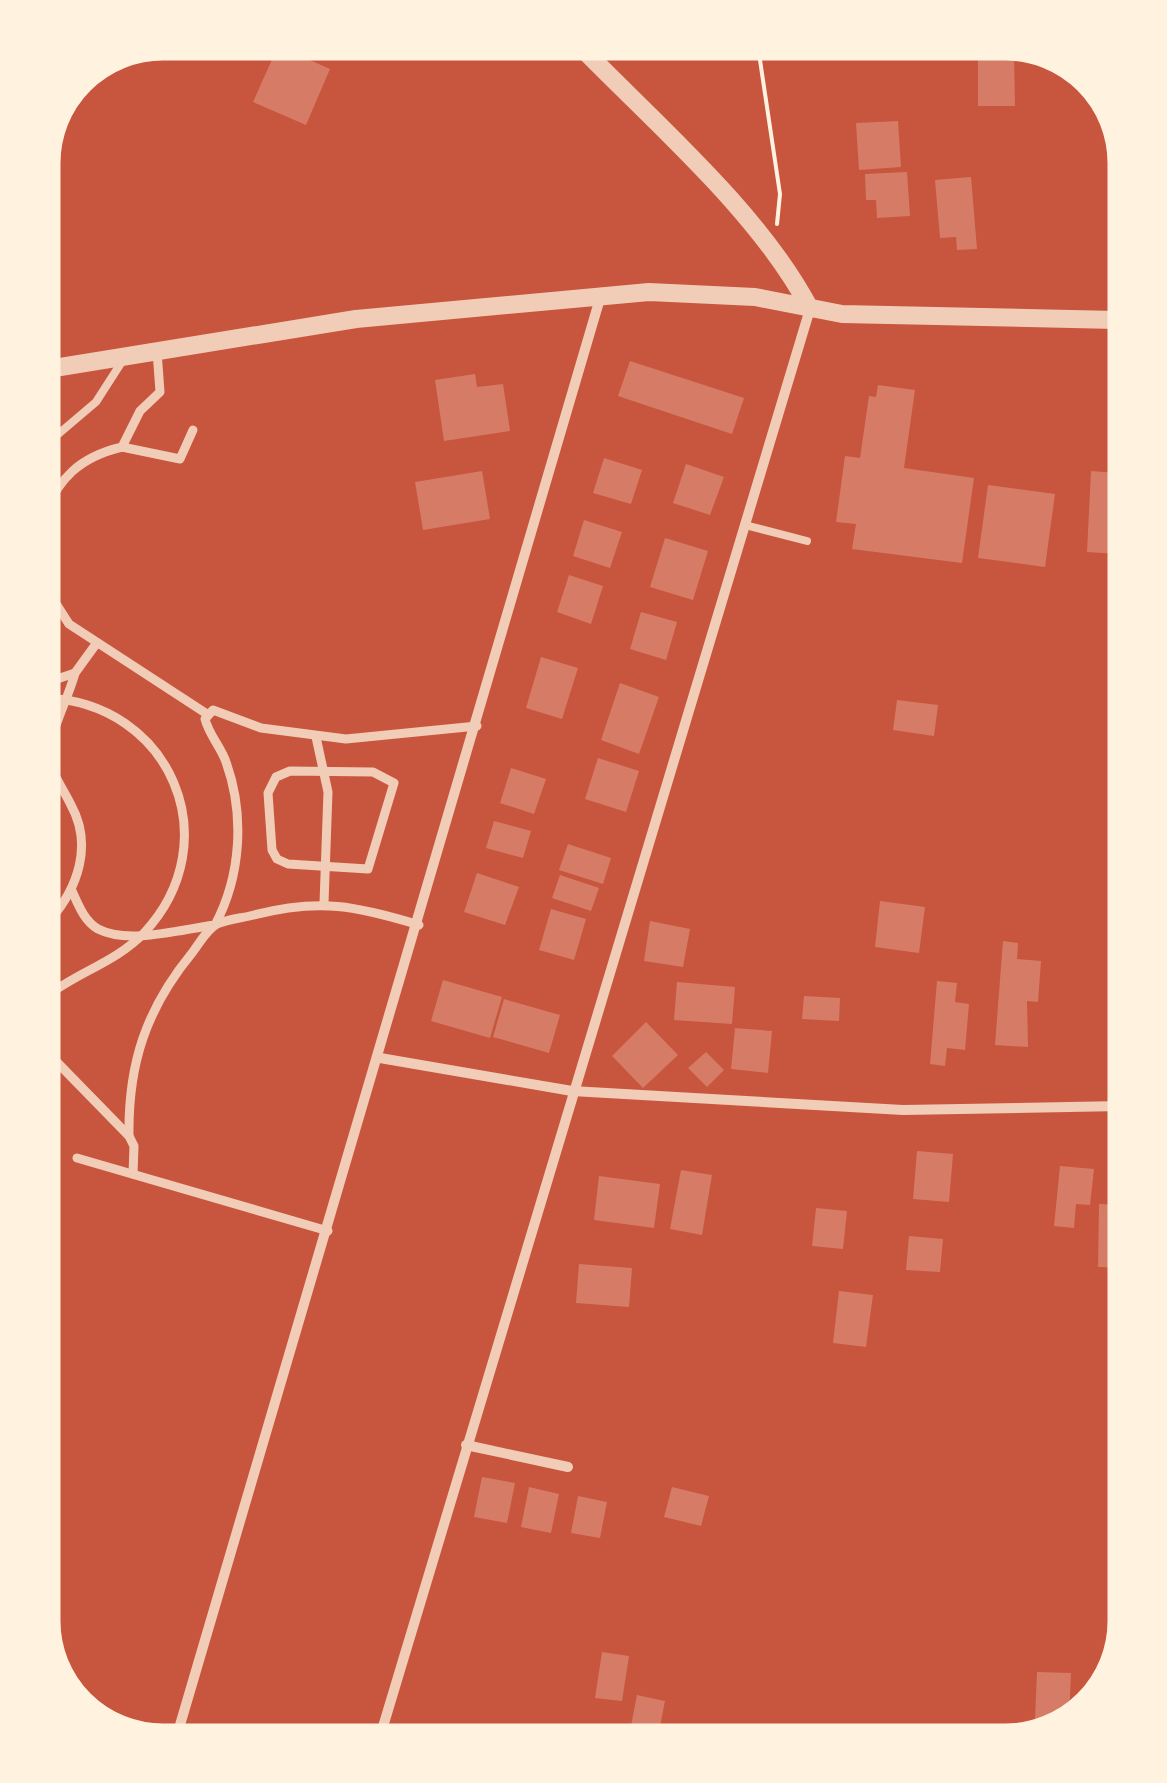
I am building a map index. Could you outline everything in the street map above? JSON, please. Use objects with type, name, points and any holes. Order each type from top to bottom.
[{"type":"street","points":[[383,1725],[810,309],[774,252],[591,58]]},
{"type":"street","points":[[58,367],[356,320],[602,295],[710,293],[842,314],[1110,320]]},
{"type":"street","points":[[180,1725],[602,295]]},
{"type":"street","points":[[122,447],[140,412],[160,392],[157,351]]},
{"type":"street","points":[[58,488],[77,464],[122,447],[180,459],[193,430]]},
{"type":"street","points":[[58,607],[69,624],[96,644],[208,714],[223,712],[261,728],[316,737],[406,736],[477,726]]},
{"type":"street","points":[[58,724],[75,672],[96,644]]},
{"type":"street","points":[[58,678],[75,672]]},
{"type":"street","points":[[58,700],[116,718],[152,746],[170,769],[185,829],[180,866],[160,911],[144,933],[114,958],[58,990]]},
{"type":"street","points":[[129,1136],[129,1108],[143,1028],[174,974],[214,925],[232,884],[238,850],[231,778],[207,728],[208,714]]},
{"type":"street","points":[[316,737],[326,773],[328,868],[324,904]]},
{"type":"street","points":[[290,770],[326,773],[382,774],[395,790],[368,869],[328,868],[277,859],[272,850],[268,793],[276,777],[290,770]]},
{"type":"street","points":[[58,776],[80,826],[80,862],[72,890],[58,909]]},
{"type":"street","points":[[72,890],[85,918],[98,928],[119,934],[214,925],[288,906],[324,904],[356,906],[419,925]]},
{"type":"street","points":[[380,1058],[572,1091],[903,1110],[1110,1106]]},
{"type":"street","points":[[58,1063],[129,1136],[134,1146],[132,1174]]},
{"type":"street","points":[[76,1158],[328,1230]]},
{"type":"street","points":[[466,1445],[568,1467]]},
{"type":"lane","points":[[58,434],[96,402],[124,356]]},
{"type":"lane","points":[[745,525],[807,541]]},
{"type":"path","points":[[760,58],[780,194],[774,252]]},
{"type":"building","points":[[273,58],[305,58],[330,69],[306,125],[253,102]]},
{"type":"building","points":[[978,58],[1014,58],[1015,106],[978,106]]},
{"type":"building","points":[[898,121],[901,167],[859,170],[856,123]]},
{"type":"building","points":[[907,172],[910,216],[877,218],[876,200],[866,200],[865,174]]},
{"type":"building","points":[[971,177],[977,249],[957,250],[956,237],[940,238],[935,180]]},
{"type":"building","points":[[630,361],[744,398],[732,434],[618,396]]},
{"type":"building","points":[[475,374],[477,387],[503,384],[510,431],[444,441],[435,380]]},
{"type":"building","points":[[878,385],[915,390],[904,468],[974,478],[962,563],[852,549],[856,524],[836,522],[845,456],[860,458],[869,396],[876,397]]},
{"type":"building","points":[[604,458],[642,470],[631,504],[593,493]]},
{"type":"building","points":[[686,464],[724,477],[710,515],[673,503]]},
{"type":"building","points":[[482,471],[490,519],[423,530],[415,482]]},
{"type":"building","points":[[1091,471],[1110,472],[1110,553],[1087,552]]},
{"type":"building","points":[[988,485],[1055,494],[1045,567],[978,558]]},
{"type":"building","points":[[584,520],[622,532],[610,568],[573,556]]},
{"type":"building","points":[[665,538],[708,551],[693,600],[650,587]]},
{"type":"building","points":[[569,575],[603,586],[591,624],[557,612]]},
{"type":"building","points":[[641,612],[677,622],[666,660],[630,649]]},
{"type":"building","points":[[541,657],[578,668],[562,719],[526,708]]},
{"type":"building","points":[[620,683],[659,697],[639,754],[601,740]]},
{"type":"building","points":[[897,700],[938,705],[934,736],[893,730]]},
{"type":"building","points":[[598,758],[639,771],[626,812],[585,799]]},
{"type":"building","points":[[511,768],[546,779],[534,814],[500,803]]},
{"type":"building","points":[[494,821],[531,831],[523,858],[486,848]]},
{"type":"building","points":[[568,844],[611,858],[603,884],[559,870]]},
{"type":"building","points":[[477,873],[519,887],[505,925],[464,912]]},
{"type":"building","points":[[560,875],[599,888],[591,911],[552,898]]},
{"type":"building","points":[[880,901],[925,907],[919,953],[875,947]]},
{"type":"building","points":[[551,909],[586,919],[574,960],[539,950]]},
{"type":"building","points":[[650,921],[690,929],[683,967],[644,961]]},
{"type":"building","points":[[1003,941],[1018,943],[1017,959],[1041,961],[1038,1002],[1027,1001],[1028,1047],[995,1045]]},
{"type":"building","points":[[443,980],[502,997],[490,1038],[431,1021]]},
{"type":"building","points":[[937,981],[957,983],[955,1002],[969,1004],[965,1050],[947,1048],[945,1066],[930,1064]]},
{"type":"building","points":[[677,982],[735,987],[732,1024],[674,1020]]},
{"type":"building","points":[[804,996],[840,998],[839,1021],[802,1019]]},
{"type":"building","points":[[504,999],[560,1015],[549,1053],[493,1037]]},
{"type":"building","points":[[646,1022],[678,1055],[643,1088],[612,1056]]},
{"type":"building","points":[[735,1028],[772,1031],[768,1073],[731,1069]]},
{"type":"building","points":[[706,1052],[724,1070],[707,1087],[688,1068]]},
{"type":"building","points":[[917,1151],[953,1154],[949,1202],[913,1199]]},
{"type":"building","points":[[1060,1166],[1094,1169],[1090,1205],[1076,1204],[1074,1228],[1054,1226]]},
{"type":"building","points":[[681,1170],[712,1175],[702,1235],[670,1229]]},
{"type":"building","points":[[599,1176],[660,1184],[654,1228],[594,1220]]},
{"type":"building","points":[[1099,1204],[1110,1204],[1110,1267],[1098,1267]]},
{"type":"building","points":[[816,1208],[847,1211],[843,1249],[812,1246]]},
{"type":"building","points":[[909,1236],[943,1239],[940,1272],[906,1270]]},
{"type":"building","points":[[579,1264],[632,1268],[629,1307],[576,1303]]},
{"type":"building","points":[[839,1291],[873,1295],[866,1347],[833,1343]]},
{"type":"building","points":[[482,1477],[515,1483],[507,1523],[474,1517]]},
{"type":"building","points":[[529,1487],[559,1494],[551,1533],[521,1527]]},
{"type":"building","points":[[672,1487],[709,1496],[701,1526],[664,1517]]},
{"type":"building","points":[[578,1496],[607,1502],[600,1538],[571,1533]]},
{"type":"building","points":[[602,1652],[629,1656],[622,1701],[595,1698]]},
{"type":"building","points":[[1037,1672],[1071,1673],[1070,1703],[1035,1719]]},
{"type":"building","points":[[637,1695],[665,1701],[660,1726],[631,1726]]}]
